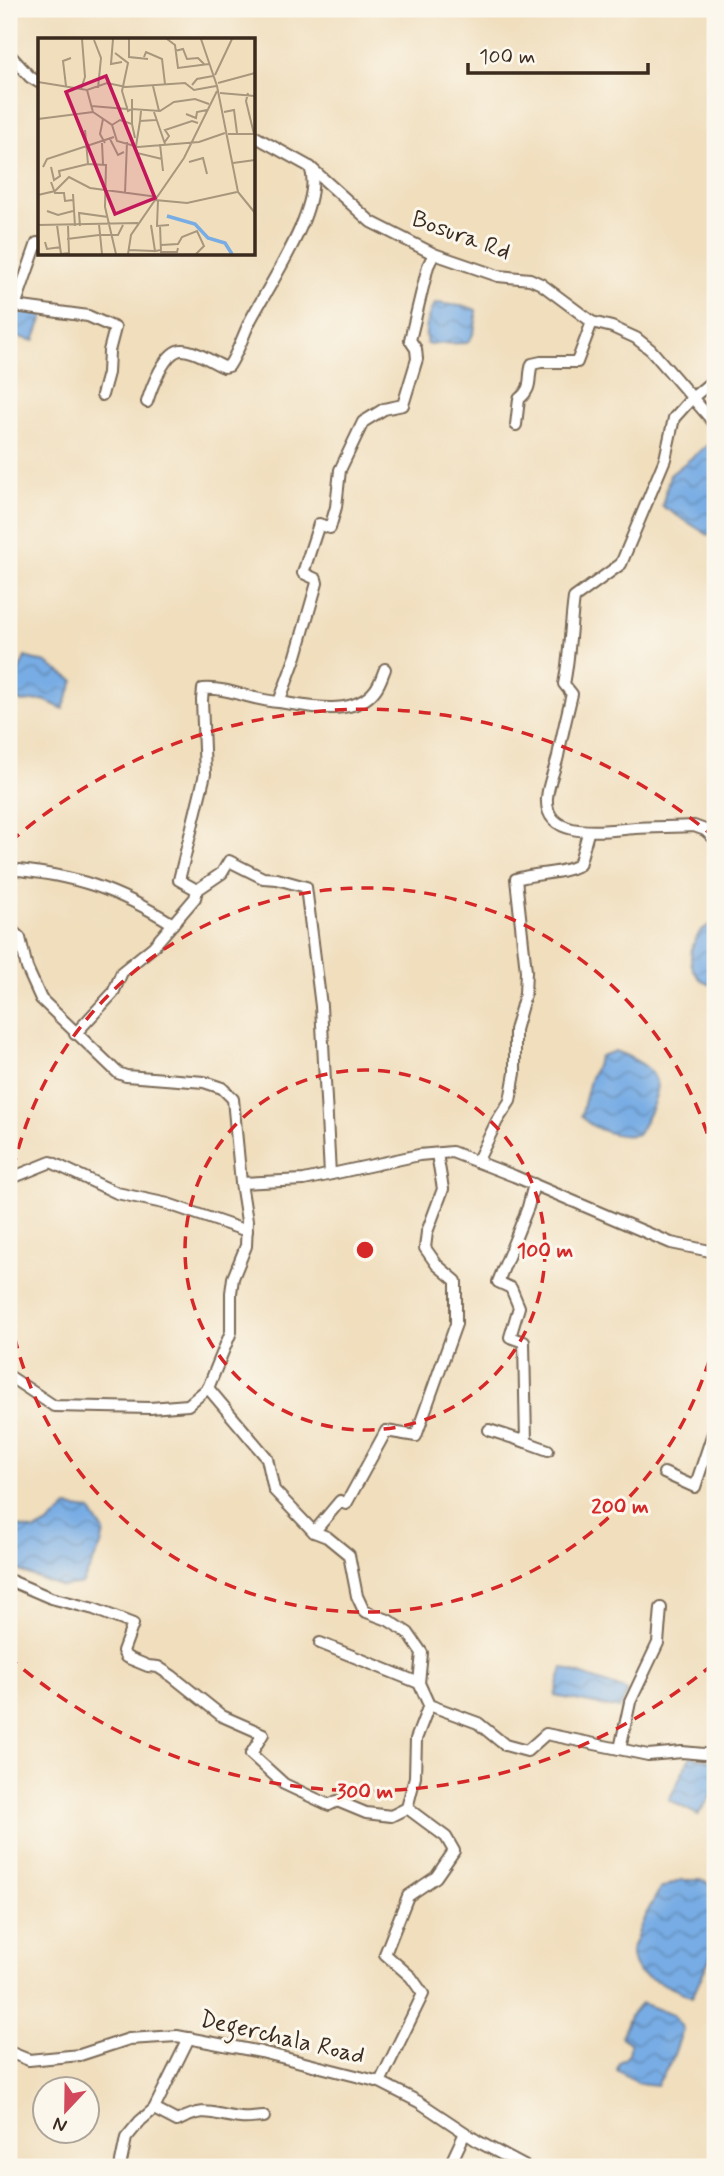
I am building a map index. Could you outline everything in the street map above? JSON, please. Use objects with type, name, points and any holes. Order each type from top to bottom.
[{"type":"street","points":[[9,54],[38,82]]},
{"type":"street","name":"Bosura Rd","points":[[256,137],[310,167],[371,222],[434,254],[498,276],[530,279],[541,284],[592,322],[612,327],[636,338],[651,350],[715,424]]},
{"type":"street","points":[[146,402],[154,380],[173,353],[183,350],[224,367],[229,366],[300,228],[312,190],[313,176],[310,167]]},
{"type":"street","points":[[38,243],[15,306],[88,316],[115,328],[102,395]]},
{"type":"street","points":[[279,702],[296,656],[317,583],[316,579],[303,573],[318,524],[330,528],[336,507],[340,470],[363,422],[384,409],[403,405],[417,359],[410,340],[428,266],[434,254]]},
{"type":"street","points":[[516,425],[519,399],[526,393],[531,381],[532,364],[577,362],[592,322]]},
{"type":"street","points":[[715,379],[674,418],[665,459],[621,564],[574,598],[569,633],[570,655],[564,684],[572,694],[546,800],[552,817],[560,824],[588,833],[613,829],[694,826],[705,830],[715,839]]},
{"type":"street","points":[[197,890],[179,880],[205,774],[203,689],[218,688],[265,702],[345,707],[362,702],[376,690],[384,669]]},
{"type":"street","points":[[477,1162],[510,1101],[515,1073],[515,1030],[526,995],[516,879],[533,873],[565,872],[579,865],[588,833]]},
{"type":"street","points":[[75,1034],[113,993],[122,972],[153,947],[195,898],[197,890],[222,873],[229,862],[263,878],[306,887],[321,1006],[330,1174]]},
{"type":"street","points":[[9,868],[51,873],[90,883],[124,895],[173,924]]},
{"type":"street","points":[[9,928],[20,938],[27,968],[41,999],[117,1073],[204,1082],[222,1088],[233,1099],[247,1231],[246,1246],[233,1278],[231,1332],[208,1388],[188,1405],[150,1408],[54,1406],[9,1376]]},
{"type":"street","points":[[240,1183],[304,1180],[419,1155],[452,1153],[534,1184],[671,1243],[715,1252]]},
{"type":"street","points":[[314,1532],[340,1501],[346,1504],[386,1431],[416,1436],[456,1324],[456,1281],[437,1265],[425,1248],[427,1232],[443,1189],[437,1154]]},
{"type":"street","points":[[9,1179],[51,1162],[117,1193],[168,1204],[247,1231]]},
{"type":"street","points":[[526,1442],[524,1342],[510,1338],[519,1307],[511,1288],[498,1282],[528,1207],[534,1184]]},
{"type":"street","points":[[208,1388],[267,1458],[274,1490],[314,1532],[327,1536],[349,1555],[357,1596],[365,1611],[388,1620],[408,1633],[422,1653],[419,1683],[429,1705],[478,1723],[505,1745],[527,1751],[546,1734],[648,1755],[682,1752],[715,1755]]},
{"type":"street","points":[[664,1473],[695,1487],[715,1427]]},
{"type":"street","points":[[489,1430],[548,1450]]},
{"type":"street","points":[[9,1580],[51,1598],[94,1609],[133,1624],[123,1651],[126,1657],[158,1667],[222,1716],[263,1734],[251,1754],[285,1784],[329,1805],[337,1801],[366,1813],[391,1816],[407,1808],[415,1777],[415,1739],[429,1705]]},
{"type":"street","points":[[620,1749],[630,1702],[658,1643],[661,1608]]},
{"type":"street","points":[[320,1643],[419,1683]]},
{"type":"street","points":[[380,2082],[423,1994],[411,1977],[385,1954],[408,1896],[436,1877],[454,1851],[446,1837],[407,1808]]},
{"type":"street","name":"Degerchala Road","points":[[9,2052],[29,2060],[80,2055],[129,2039],[177,2036],[261,2052],[380,2082],[419,2102],[526,2167]]},
{"type":"street","points":[[120,2167],[126,2138],[153,2109],[189,2038]]},
{"type":"street","points":[[153,2109],[177,2121],[194,2112],[211,2110],[241,2118],[264,2117]]},
{"type":"street","points":[[449,2167],[466,2133]]},
{"type":"water","points":[[436,303],[476,310],[475,328],[467,343],[427,344],[427,323]]},
{"type":"water","points":[[15,310],[44,314],[34,341],[11,335]]},
{"type":"water","points":[[715,439],[713,538],[662,506],[670,475]]},
{"type":"water","points":[[25,657],[46,663],[74,681],[63,709],[44,700],[22,702],[12,697],[11,690]]},
{"type":"water","points":[[715,923],[715,986],[696,974],[691,954],[698,935]]},
{"type":"water","points":[[615,1051],[645,1067],[653,1075],[656,1084],[653,1105],[638,1134],[607,1132],[581,1116],[590,1080],[600,1056]]},
{"type":"water","points":[[67,1507],[90,1510],[104,1532],[101,1546],[82,1584],[62,1587],[9,1567],[9,1524],[35,1531],[50,1523]]},
{"type":"water","points":[[563,1668],[625,1690],[627,1692],[620,1709],[555,1696]]},
{"type":"water","points":[[690,1757],[715,1762],[715,1790],[698,1815],[669,1800]]},
{"type":"water","points":[[681,1880],[701,1880],[715,1887],[715,1947],[692,1997],[639,1973],[631,1951],[645,1916],[660,1889]]},
{"type":"water","points":[[641,2003],[673,2015],[683,2029],[672,2060],[657,2085],[638,2083],[617,2070],[619,2062],[627,2057],[630,2050],[630,2043],[621,2037],[631,2014]]}]
